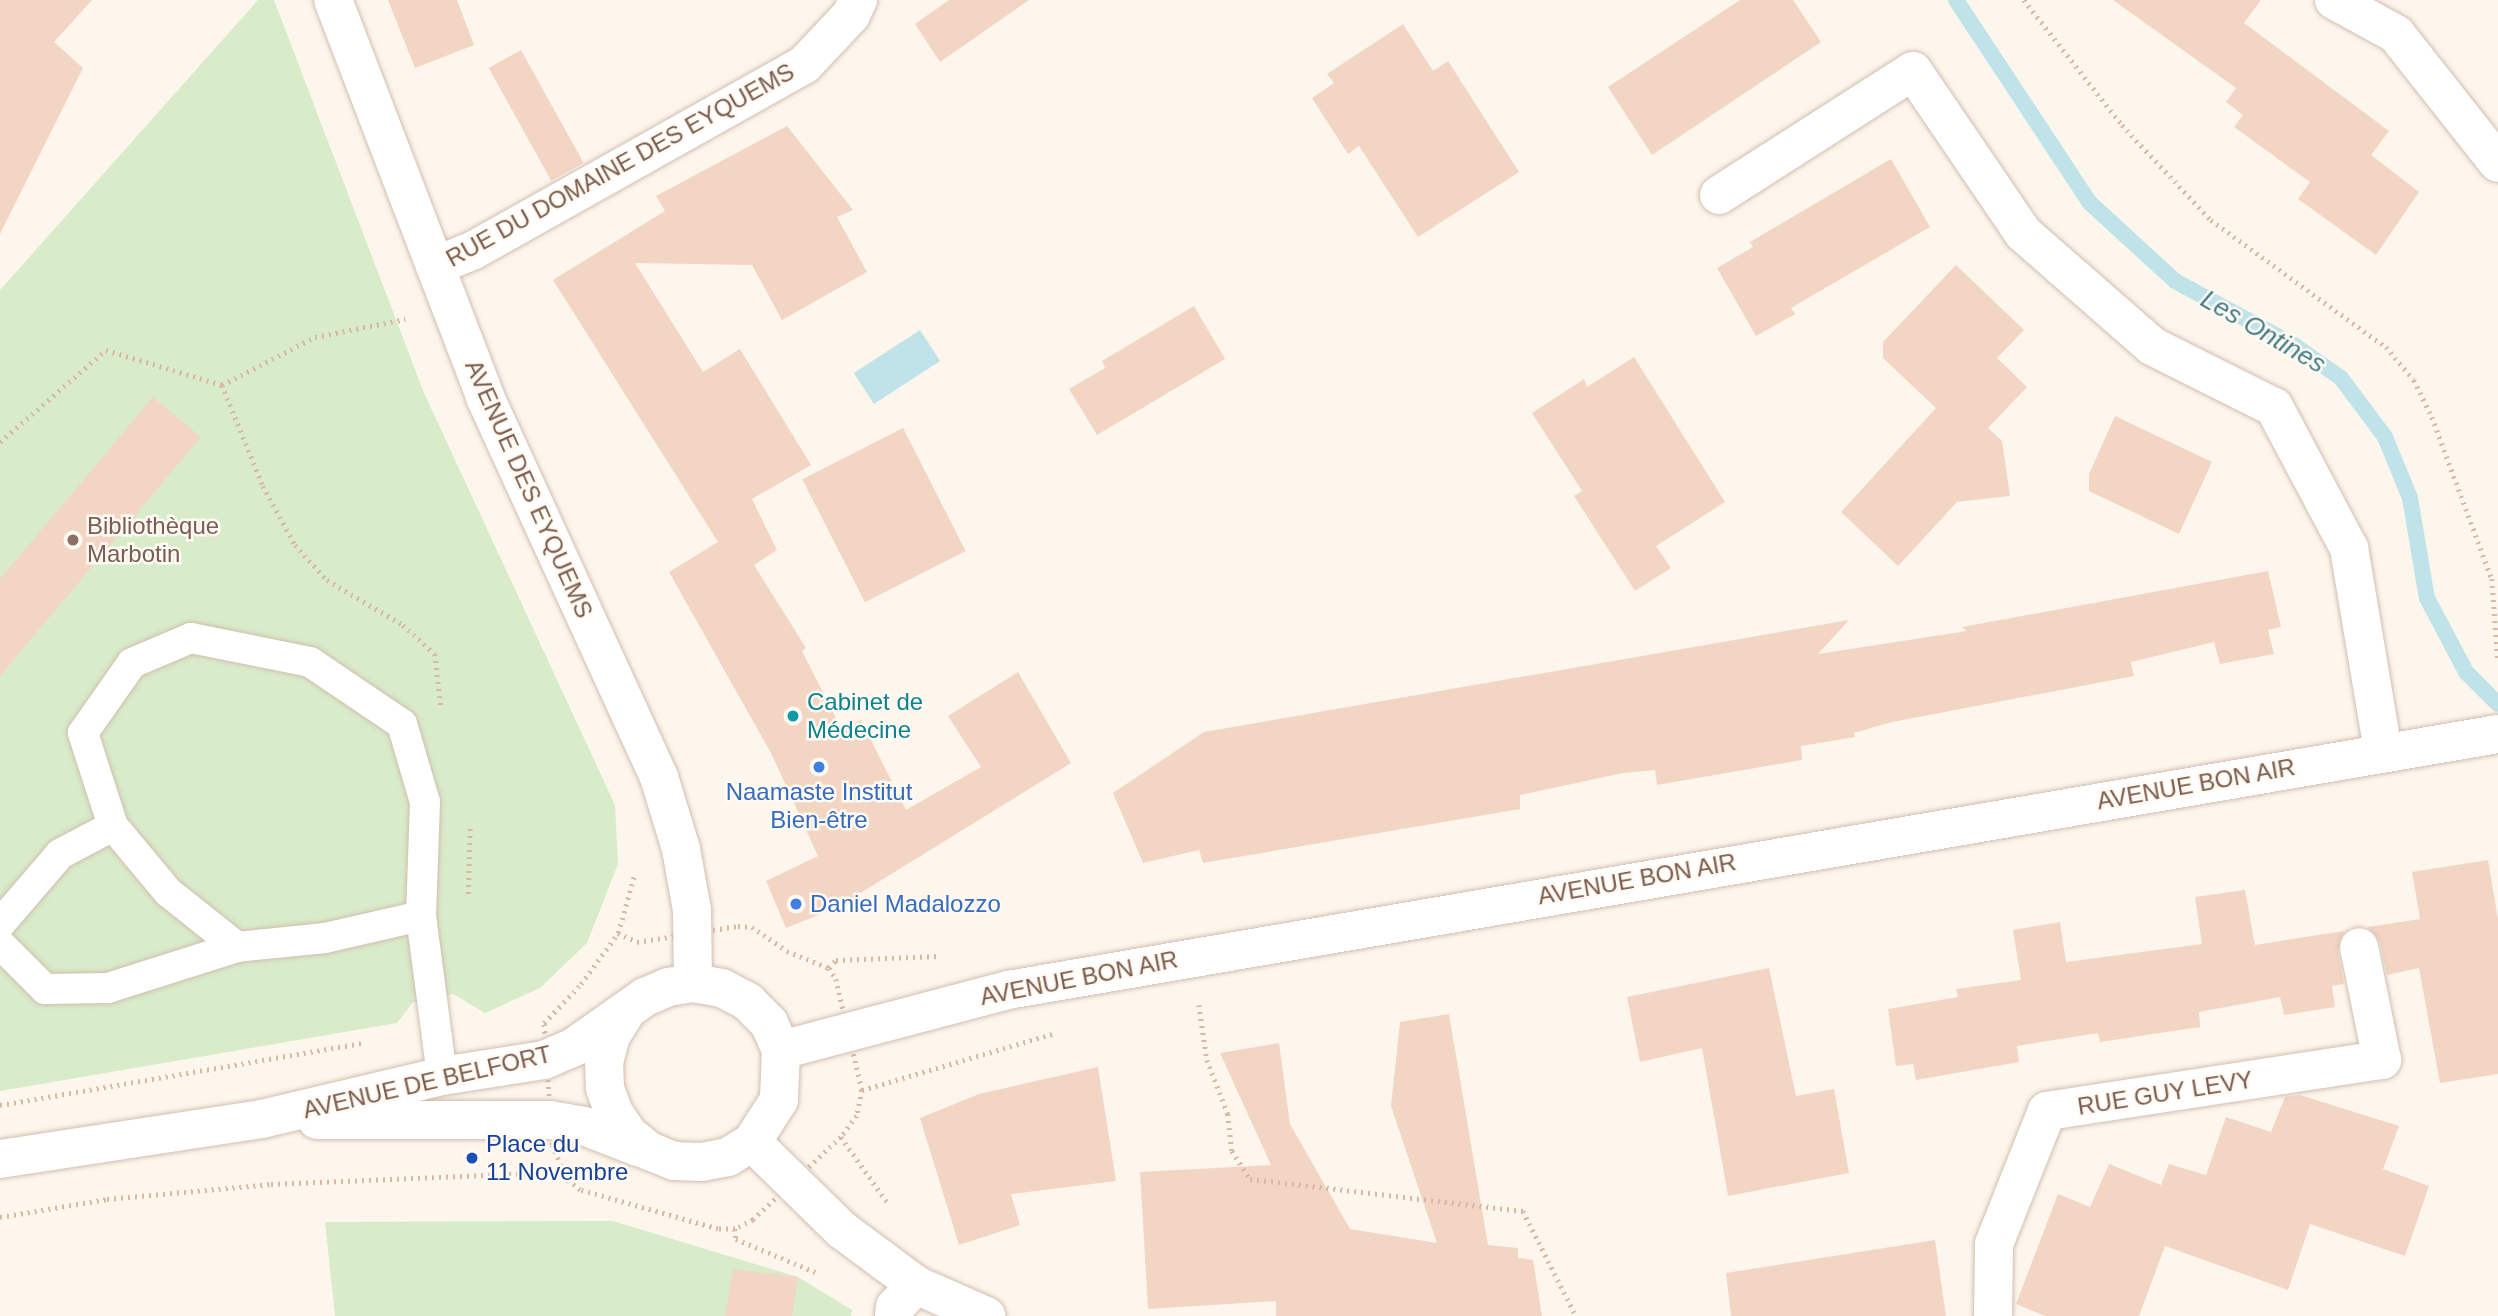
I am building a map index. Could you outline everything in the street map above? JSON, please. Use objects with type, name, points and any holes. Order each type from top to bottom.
[{"type":"street","name":"AVENUE DES EYQUEMS","points":[[333,0],[485,397],[659,777],[681,849],[693,934],[693,983]]},
{"type":"street","name":"RUE DU DOMAINE DES EYQUEMS","points":[[435,266],[474,250],[804,65],[851,15],[858,0]]},
{"type":"street","points":[[2334,0],[2396,34],[2498,163]]},
{"type":"street","points":[[1719,195],[1913,71],[2023,233],[2152,346],[2274,407],[2349,548],[2383,752]]},
{"type":"street","name":"AVENUE BON AIR","points":[[781,1050],[1008,990],[2484,736]]},
{"type":"street","name":"RUE GUY LEVY","points":[[1993,1316],[1994,1244],[2047,1111],[2382,1060],[2360,947]]},
{"type":"street","points":[[693,983],[722,988],[748,1002],[769,1023],[781,1050],[779,1100],[752,1142],[728,1157],[702,1163],[674,1161],[649,1151],[629,1135],[614,1113],[605,1088],[604,1062],[611,1036],[625,1014],[668,987],[693,983]]},
{"type":"street","name":"AVENUE DE BELFORT","points":[[0,1160],[262,1119],[442,1076],[625,1014]]},
{"type":"street","name":"AVENUE DE BELFORT","points":[[262,1119],[550,1120],[584,1126],[649,1151]]},
{"type":"street","points":[[752,1142],[842,1230],[916,1285],[986,1316]]},
{"type":"street","points":[[894,1316],[895,1307],[916,1285]]},
{"type":"lane","points":[[237,947],[168,892],[113,826],[83,733],[132,663],[191,638],[310,662],[402,724],[425,802],[421,916],[442,1076]]},
{"type":"lane","points":[[0,924],[60,855],[113,826]]},
{"type":"lane","points":[[0,944],[45,989],[108,988],[237,947],[326,938],[421,916]]},
{"type":"path","points":[[2024,0],[2122,125],[2211,220],[2386,347],[2414,380],[2432,417],[2492,579],[2498,661]]},
{"type":"path","points":[[0,442],[106,350],[222,385],[315,337],[411,318]]},
{"type":"path","points":[[534,1019],[544,1041],[556,1163],[580,1190],[718,1229],[735,1229],[753,1220],[857,1116],[862,1090],[836,979],[829,968],[787,951],[752,928],[637,942],[618,933],[544,1041]]},
{"type":"path","points":[[1197,996],[1208,1060],[1228,1114],[1232,1152],[1250,1179],[1523,1211],[1576,1316]]},
{"type":"path","points":[[0,1105],[438,1030]]},
{"type":"path","points":[[0,1217],[107,1199],[271,1184],[536,1173],[556,1163]]},
{"type":"green space","points":[[258,0],[274,0],[424,393],[615,805],[618,864],[587,943],[540,988],[485,1013],[453,994],[413,1002],[397,1023],[0,1091],[0,290]]},
{"type":"green space","points":[[613,1221],[798,1277],[852,1310],[851,1316],[335,1316],[325,1222]]},
{"type":"water","points":[[920,330],[940,361],[874,404],[854,373]]},
{"type":"building","points":[[0,0],[92,0],[54,42],[83,68],[0,234]]},
{"type":"building","points":[[388,0],[457,0],[474,45],[415,68]]},
{"type":"building","points":[[949,0],[1029,0],[940,62],[915,24]]},
{"type":"building","points":[[1740,0],[1793,0],[1821,42],[1652,155],[1608,87]]},
{"type":"building","points":[[2113,0],[2261,0],[2244,23],[2389,131],[2371,155],[2419,192],[2376,255],[2298,199],[2310,182],[2234,127],[2243,115],[2226,102],[2236,88]]},
{"type":"building","points":[[1403,24],[1433,71],[1448,61],[1519,172],[1418,237],[1359,146],[1348,154],[1312,98],[1334,83],[1327,74]]},
{"type":"building","points":[[521,50],[584,163],[551,181],[489,68]]},
{"type":"building","points":[[787,126],[853,210],[837,217],[867,272],[782,320],[752,265],[635,263],[703,372],[740,349],[811,465],[752,499],[777,550],[754,565],[806,648],[802,651],[842,730],[861,720],[906,810],[981,767],[948,716],[1018,672],[1071,763],[838,907],[786,928],[766,881],[818,856],[772,755],[669,572],[718,542],[553,280],[665,211],[656,196]]},
{"type":"building","points":[[1891,159],[1930,227],[1791,308],[1795,314],[1756,336],[1717,268],[1753,247],[1750,242]]},
{"type":"building","points":[[1956,265],[2024,330],[1997,358],[2027,387],[1988,428],[2002,441],[2010,496],[1957,502],[1898,566],[1841,512],[1936,408],[1883,358],[1883,342]]},
{"type":"building","points":[[1194,306],[1225,359],[1097,435],[1069,389],[1105,368],[1102,361]]},
{"type":"building","points":[[1634,357],[1725,502],[1656,546],[1671,568],[1635,591],[1574,496],[1582,491],[1532,413],[1584,379],[1587,387]]},
{"type":"building","name":"Bibliothèque Marbotin","points":[[153,397],[201,437],[0,676],[0,579]]},
{"type":"building","points":[[2115,416],[2212,462],[2179,534],[2089,491],[2089,474]]},
{"type":"building","points":[[903,428],[966,551],[865,602],[802,479]]},
{"type":"building","points":[[2268,571],[2281,627],[2268,630],[2274,654],[2220,664],[2214,642],[2131,662],[2134,676],[1892,722],[1854,733],[1855,737],[1801,746],[1802,760],[1657,785],[1655,770],[1623,773],[1520,795],[1520,809],[1203,863],[1199,850],[1143,863],[1113,793],[1204,732],[1849,620],[1818,654],[1967,631],[1962,627]]},
{"type":"building","points":[[2488,860],[2498,919],[2498,1074],[2440,1083],[2419,968],[2387,975],[2380,942],[2368,927],[2420,919],[2412,872]]},
{"type":"building","points":[[2245,890],[2255,945],[2344,931],[2338,951],[2344,984],[2332,986],[2335,1007],[2284,1015],[2280,997],[2199,1012],[2200,1027],[2100,1042],[2098,1033],[2017,1046],[2019,1062],[1916,1080],[1913,1064],[1896,1066],[1888,1009],[1958,997],[1956,989],[2021,980],[2013,930],[2060,922],[2066,962],[2202,944],[2195,897]]},
{"type":"building","points":[[1769,968],[1796,1096],[1834,1089],[1849,1173],[1728,1196],[1702,1048],[1640,1062],[1627,997]]},
{"type":"building","points":[[1449,1014],[1488,1245],[1518,1248],[1518,1258],[1533,1260],[1542,1316],[1276,1316],[1276,1301],[1148,1309],[1140,1172],[1271,1165],[1220,1053],[1279,1043],[1290,1124],[1350,1229],[1437,1243],[1391,1106],[1400,1022]]},
{"type":"building","points":[[1098,1067],[1116,1181],[1011,1194],[1020,1225],[959,1245],[920,1118],[979,1094]]},
{"type":"building","points":[[2300,1095],[2399,1126],[2383,1169],[2429,1186],[2405,1256],[2310,1224],[2288,1290],[2165,1246],[2139,1316],[2045,1316],[2016,1304],[2058,1194],[2090,1207],[2109,1164],[2161,1185],[2169,1164],[2206,1175],[2226,1117],[2271,1132],[2285,1097]]},
{"type":"building","points":[[1935,1240],[1946,1316],[1731,1316],[1726,1273]]},
{"type":"building","points":[[733,1269],[798,1277],[792,1316],[725,1316]]},
{"type":"waterway","name":"Les Ontines","points":[[1956,0],[2090,203],[2175,281],[2294,345],[2341,378],[2385,437],[2410,498],[2427,598],[2466,672],[2498,704]]},
{"type":"place","name":"Bibliothèque Marbotin","points":[[73,540]]},
{"type":"place","name":"Cabinet de Médecine","points":[[793,716]]},
{"type":"place","name":"Naamaste Institut Bien-être","points":[[819,767]]},
{"type":"place","name":"Daniel Madalozzo","points":[[796,904]]},
{"type":"place","name":"Place du 11 Novembre","points":[[472,1158]]}]
